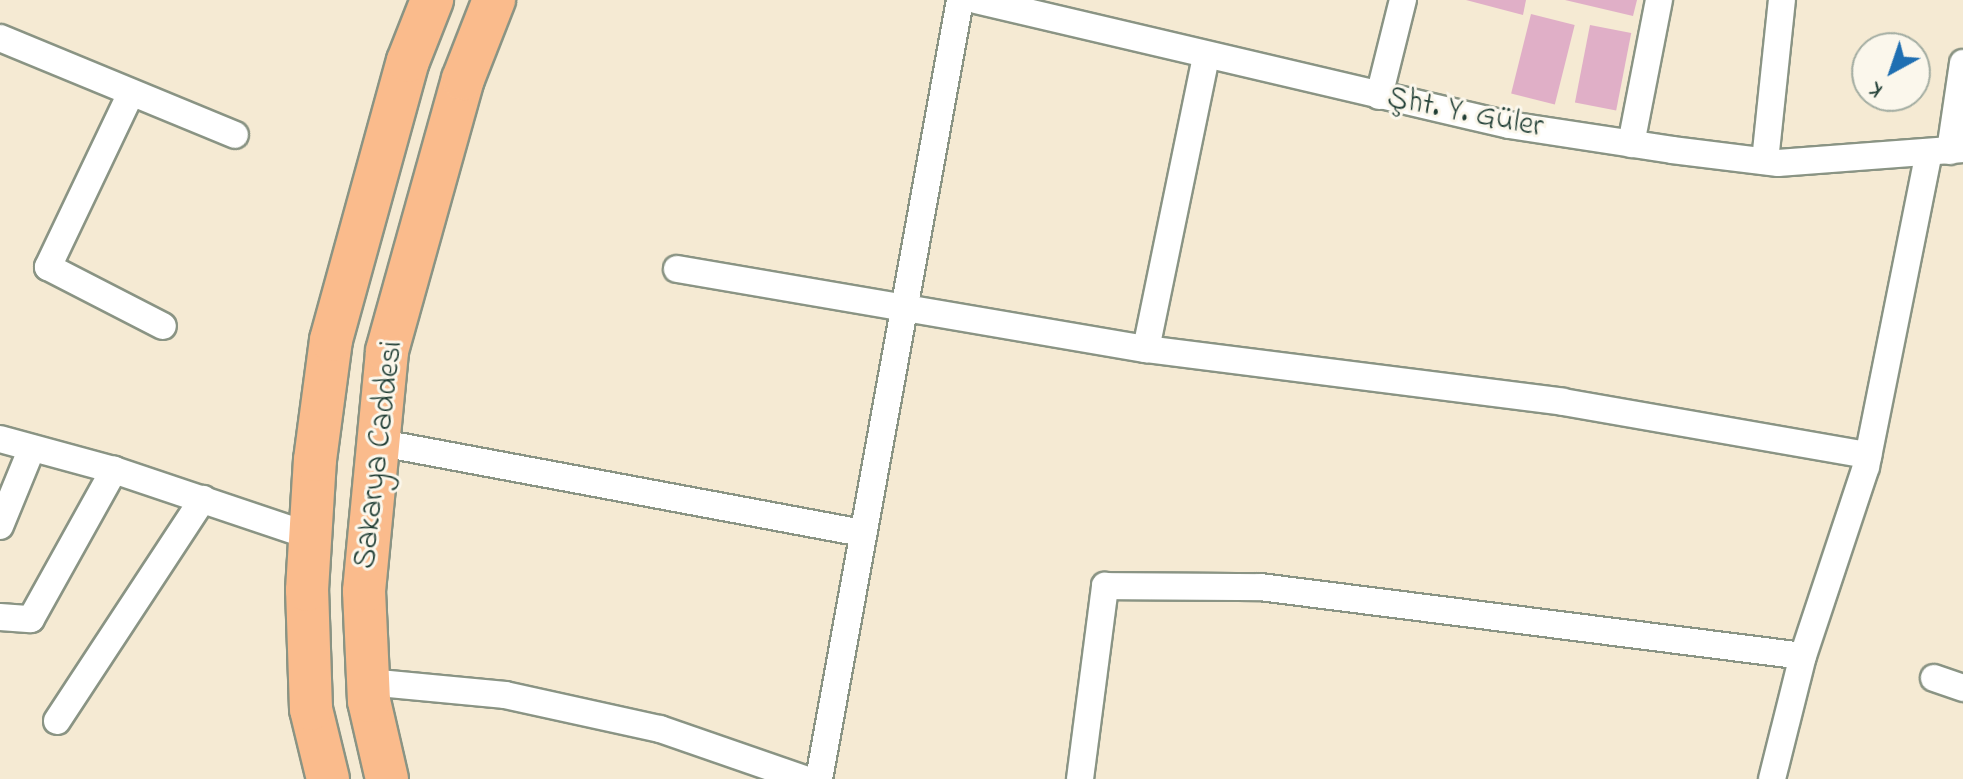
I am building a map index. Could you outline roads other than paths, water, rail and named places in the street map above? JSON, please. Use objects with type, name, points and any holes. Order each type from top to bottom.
[{"type":"main road","name":"Sakarya Caddesi","points":[[328,779],[311,709],[310,536],[331,340],[408,61],[432,0]]},
{"type":"main road","name":"Sakarya Caddesi","points":[[387,779],[368,682],[364,591],[387,351],[463,79],[494,0]]},
{"type":"street","points":[[819,779],[960,0]]},
{"type":"street","name":"Şht. Y. Güler","points":[[976,0],[1206,57],[1509,125],[1631,144],[1765,161],[1947,151]]},
{"type":"street","points":[[1379,96],[1403,0]]},
{"type":"street","points":[[1631,144],[1659,0]]},
{"type":"street","points":[[1765,161],[1782,0]]},
{"type":"street","points":[[0,38],[235,135]]},
{"type":"street","points":[[1146,349],[1206,57]]},
{"type":"street","points":[[1772,779],[1803,656],[1868,455],[1947,151],[1963,63]]},
{"type":"street","points":[[131,93],[48,267],[163,326]]},
{"type":"street","points":[[677,269],[905,304],[1146,349],[1563,402],[1868,455]]},
{"type":"street","points":[[0,439],[114,470],[310,536]]},
{"type":"street","points":[[376,442],[864,533]]},
{"type":"street","points":[[0,526],[32,448]]},
{"type":"street","points":[[0,617],[31,619],[114,470]]},
{"type":"street","points":[[57,721],[203,499]]},
{"type":"street","points":[[1080,779],[1105,586],[1260,587],[1803,656]]},
{"type":"street","points":[[1934,678],[1963,688]]},
{"type":"street","points":[[368,682],[505,695],[660,729],[804,779]]}]
